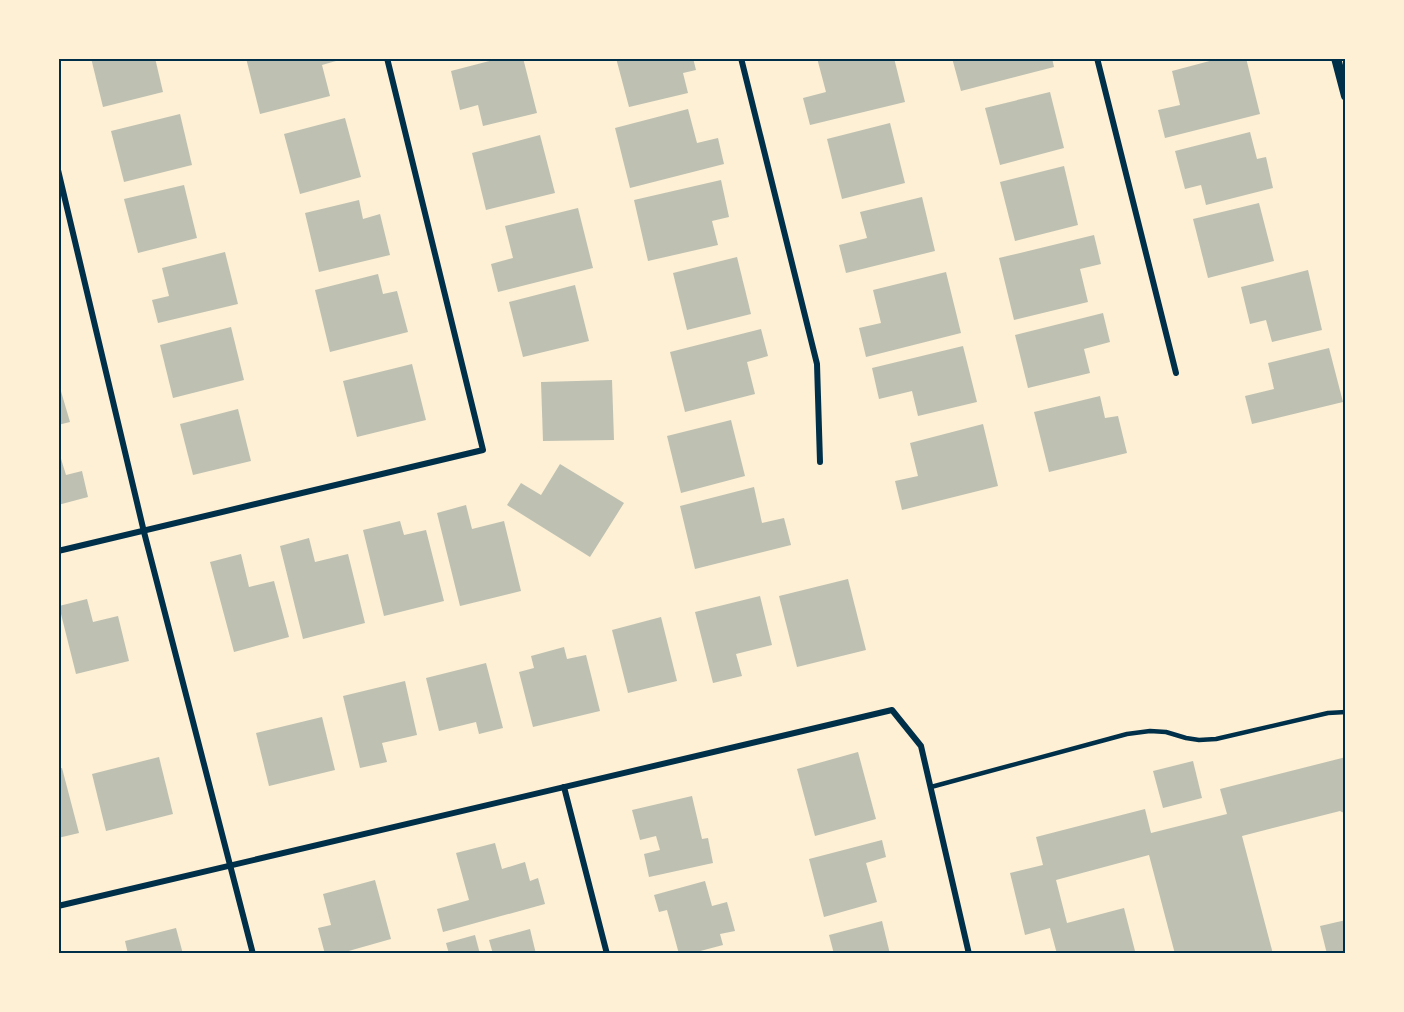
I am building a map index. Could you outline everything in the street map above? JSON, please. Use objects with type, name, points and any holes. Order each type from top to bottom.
[{"type":"street","points":[[58,551],[483,450],[387,58]]},
{"type":"street","points":[[741,58],[818,364],[820,462]]},
{"type":"street","points":[[1097,58],[1176,373]]},
{"type":"street","points":[[1336,58],[1346,96]]},
{"type":"street","points":[[58,170],[144,531],[252,954]]},
{"type":"street","points":[[58,906],[892,710],[921,746],[969,954]]},
{"type":"street","points":[[564,787],[606,954]]},
{"type":"lane","points":[[931,788],[1127,734],[1150,731],[1166,732],[1199,740],[1216,739],[1328,712],[1346,712]]},
{"type":"building","points":[[91,58],[155,58],[163,92],[103,107]]},
{"type":"building","points":[[246,58],[343,59],[322,65],[330,96],[260,114]]},
{"type":"building","points":[[501,58],[523,58],[537,113],[483,126],[478,105],[460,110],[451,71]]},
{"type":"building","points":[[616,58],[693,58],[696,70],[683,73],[688,93],[629,107]]},
{"type":"building","points":[[817,58],[894,58],[905,102],[810,125],[803,98],[826,92]]},
{"type":"building","points":[[952,58],[1052,58],[1054,67],[961,91]]},
{"type":"building","points":[[1221,58],[1246,58],[1260,114],[1165,138],[1158,110],[1180,105],[1172,71]]},
{"type":"building","points":[[1050,92],[1064,148],[1000,165],[985,108]]},
{"type":"building","points":[[688,109],[697,143],[718,138],[724,164],[630,188],[615,128]]},
{"type":"building","points":[[180,114],[192,165],[124,182],[111,131]]},
{"type":"building","points":[[345,118],[361,177],[300,194],[284,134]]},
{"type":"building","points":[[890,123],[905,183],[842,199],[827,139]]},
{"type":"building","points":[[1250,132],[1257,159],[1266,157],[1273,188],[1206,205],[1201,185],[1185,189],[1175,151]]},
{"type":"building","points":[[540,135],[555,193],[486,210],[472,153]]},
{"type":"building","points":[[1064,166],[1078,225],[1015,241],[1000,182]]},
{"type":"building","points":[[721,180],[729,217],[712,221],[718,245],[648,261],[634,200]]},
{"type":"building","points":[[184,185],[197,238],[138,253],[124,199]]},
{"type":"building","points":[[922,197],[935,251],[846,273],[839,245],[867,238],[860,212]]},
{"type":"building","points":[[359,200],[363,219],[380,214],[390,255],[319,272],[305,213]]},
{"type":"building","points":[[1259,203],[1274,261],[1208,278],[1193,219]]},
{"type":"building","points":[[578,208],[593,268],[498,292],[491,264],[513,258],[505,226]]},
{"type":"building","points":[[1094,235],[1101,264],[1080,269],[1088,302],[1014,320],[999,258]]},
{"type":"building","points":[[225,252],[238,304],[158,323],[152,300],[169,296],[162,268]]},
{"type":"building","points":[[737,257],[751,314],[687,330],[673,273]]},
{"type":"building","points":[[1308,270],[1322,330],[1272,342],[1266,320],[1250,324],[1241,287]]},
{"type":"building","points":[[946,272],[961,333],[866,357],[859,328],[881,323],[873,290]]},
{"type":"building","points":[[378,274],[383,294],[397,291],[408,332],[330,352],[315,290]]},
{"type":"building","points":[[575,285],[589,341],[523,357],[509,302]]},
{"type":"building","points":[[1103,313],[1110,342],[1084,349],[1090,373],[1028,388],[1015,335]]},
{"type":"building","points":[[231,327],[244,380],[173,398],[160,345]]},
{"type":"building","points":[[761,329],[768,356],[747,362],[755,394],[685,412],[670,352]]},
{"type":"building","points":[[963,346],[977,402],[918,416],[912,391],[879,399],[872,368]]},
{"type":"building","points":[[1329,348],[1343,402],[1252,424],[1245,396],[1274,389],[1268,363]]},
{"type":"building","points":[[412,364],[426,420],[357,437],[343,381]]},
{"type":"building","points":[[612,380],[614,440],[543,441],[541,382]]},
{"type":"building","points":[[58,381],[70,422],[58,425]]},
{"type":"building","points":[[1100,396],[1105,418],[1118,416],[1127,453],[1049,472],[1034,412]]},
{"type":"building","points":[[238,409],[251,461],[193,475],[180,424]]},
{"type":"building","points":[[731,420],[745,476],[681,493],[667,436]]},
{"type":"building","points":[[983,424],[998,486],[902,510],[895,481],[918,476],[910,443]]},
{"type":"building","points":[[58,449],[66,475],[82,471],[88,497],[58,505]]},
{"type":"building","points":[[560,464],[624,503],[590,557],[507,505],[521,483],[541,495]]},
{"type":"building","points":[[754,487],[762,523],[784,518],[791,545],[695,569],[680,506]]},
{"type":"building","points":[[466,505],[472,529],[504,521],[521,591],[460,606],[437,513]]},
{"type":"building","points":[[400,521],[404,535],[426,530],[444,601],[384,616],[363,530]]},
{"type":"building","points":[[309,538],[315,562],[348,554],[365,623],[303,639],[280,546]]},
{"type":"building","points":[[241,554],[249,587],[274,581],[289,637],[234,652],[210,562]]},
{"type":"building","points":[[848,579],[866,650],[797,667],[779,596]]},
{"type":"building","points":[[760,596],[772,645],[736,654],[742,676],[713,683],[695,612]]},
{"type":"building","points":[[87,599],[93,622],[118,616],[129,661],[76,674],[59,606]]},
{"type":"building","points":[[661,617],[677,681],[628,693],[612,630]]},
{"type":"building","points":[[564,647],[567,659],[586,655],[600,711],[533,727],[519,672],[534,668],[531,656]]},
{"type":"building","points":[[486,663],[503,728],[479,734],[476,722],[439,731],[426,678]]},
{"type":"building","points":[[405,681],[417,735],[382,743],[387,762],[360,768],[343,696]]},
{"type":"building","points":[[322,717],[335,770],[269,786],[256,733]]},
{"type":"building","points":[[858,752],[876,819],[815,836],[797,769]]},
{"type":"building","points":[[159,757],[173,814],[106,831],[92,774]]},
{"type":"building","points":[[1346,757],[1346,814],[1340,811],[1242,836],[1273,954],[1175,954],[1149,855],[1056,880],[1067,923],[1124,908],[1135,951],[1125,954],[1057,954],[1050,928],[1025,935],[1010,873],[1043,865],[1036,837],[1145,809],[1151,833],[1227,814],[1220,789]]},
{"type":"building","points":[[1193,761],[1202,798],[1163,808],[1153,771]]},
{"type":"building","points":[[62,768],[79,833],[58,838],[58,769]]},
{"type":"building","points":[[692,796],[702,839],[708,838],[713,863],[649,877],[644,854],[660,850],[656,836],[640,840],[632,810]]},
{"type":"building","points":[[882,840],[886,857],[866,863],[877,902],[824,917],[809,859]]},
{"type":"building","points":[[495,843],[502,869],[525,862],[530,881],[538,878],[545,904],[443,932],[437,909],[469,900],[456,853]]},
{"type":"building","points":[[375,880],[391,939],[338,954],[325,954],[318,928],[331,925],[323,894]]},
{"type":"building","points":[[705,881],[712,906],[727,902],[735,931],[720,934],[723,945],[689,954],[679,954],[667,910],[659,912],[654,895]]},
{"type":"building","points":[[1346,920],[1346,954],[1327,954],[1320,926]]},
{"type":"building","points":[[882,921],[890,954],[834,954],[829,935]]},
{"type":"building","points":[[176,928],[183,954],[128,954],[125,941]]},
{"type":"building","points":[[530,929],[536,954],[493,954],[489,940]]},
{"type":"building","points":[[475,935],[480,954],[449,954],[446,943]]}]
